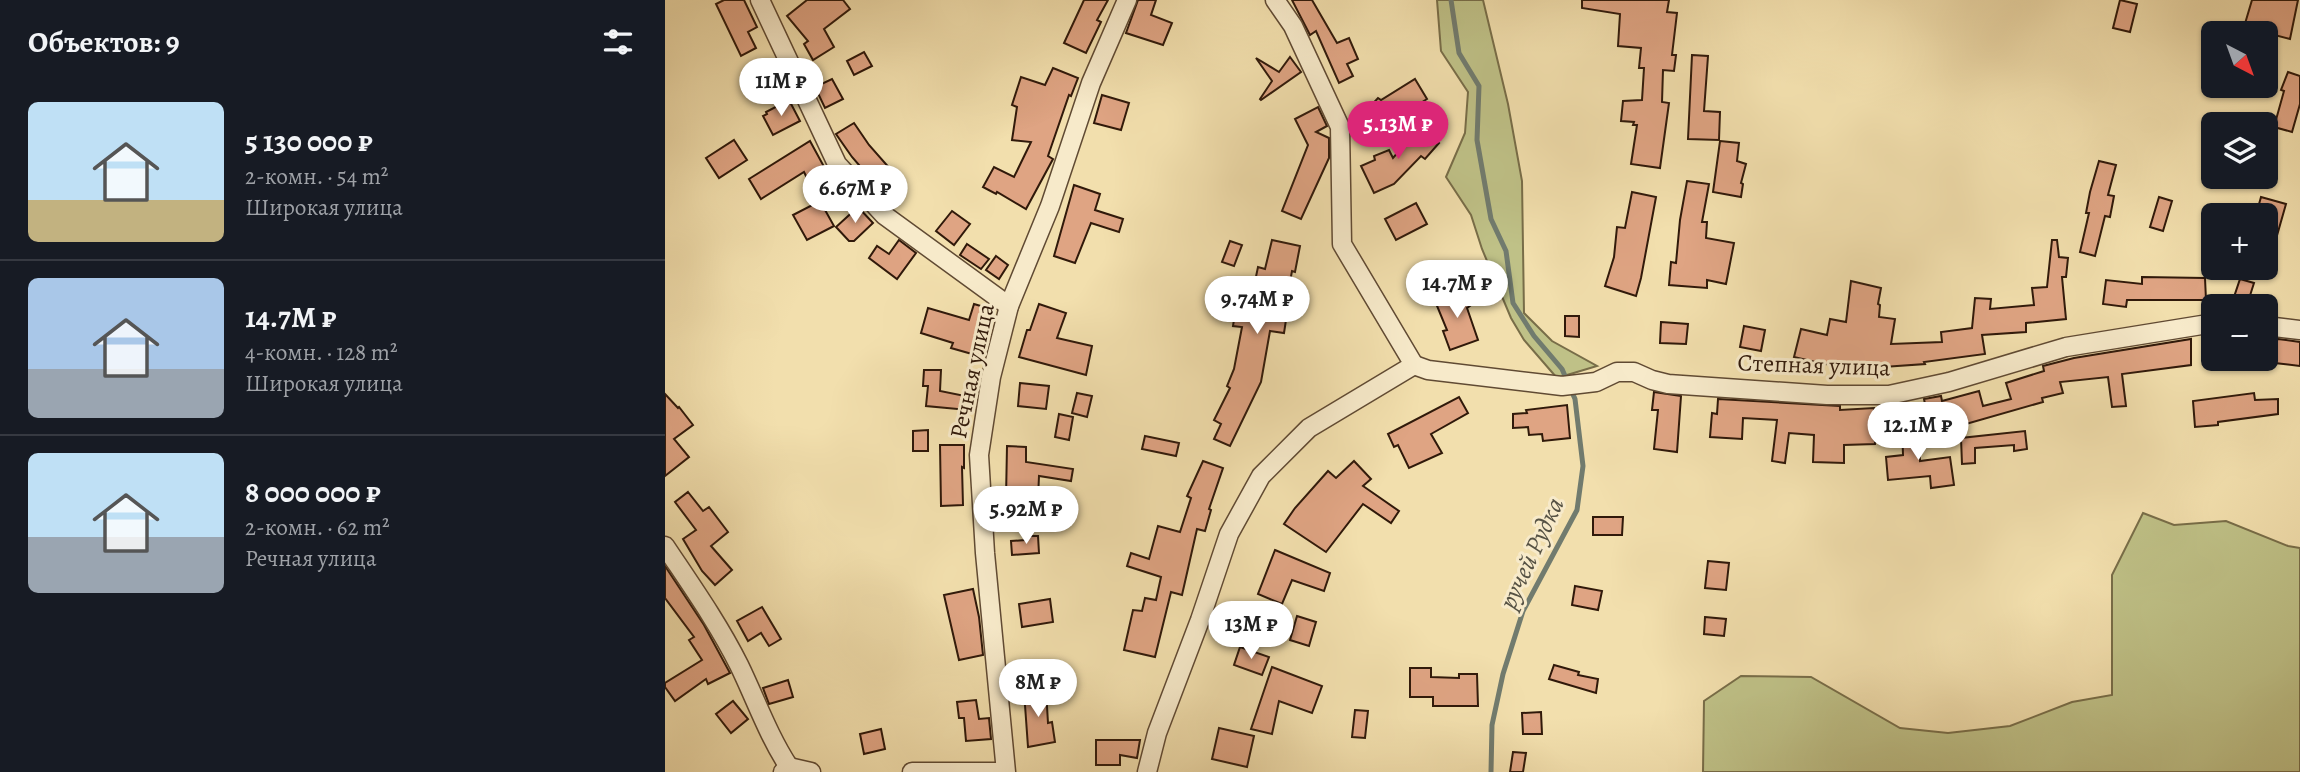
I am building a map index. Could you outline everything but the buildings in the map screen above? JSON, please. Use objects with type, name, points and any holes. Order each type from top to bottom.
[{"type":"street","points":[[760,0],[837,163],[884,215],[1009,306]]},
{"type":"street","name":"Речная улица","points":[[1005,772],[985,554],[979,455],[991,377],[1009,306],[1050,206],[1091,83],[1127,0]]},
{"type":"street","points":[[1147,772],[1157,733],[1229,534],[1261,476],[1309,428],[1414,365],[1342,244],[1340,127],[1293,26],[1275,0]]},
{"type":"street","name":"Степная улица","points":[[1414,365],[1428,370],[1569,385],[1596,382],[1617,372],[1634,372],[1668,384],[1827,395],[1889,395],[1949,382],[2066,347],[2201,325]]},
{"type":"street","points":[[2278,327],[2300,330]]},
{"type":"street","points":[[665,546],[717,624],[740,666],[786,770],[811,772]]},
{"type":"street","points":[[912,772],[1005,772]]},
{"type":"green space","points":[[1437,0],[1483,0],[1508,104],[1522,181],[1524,313],[1552,341],[1597,366],[1557,378],[1524,340],[1511,318],[1471,215],[1446,177],[1465,133],[1468,92],[1441,51]]},
{"type":"green space","points":[[2143,513],[2174,525],[2226,521],[2288,546],[2300,548],[2300,772],[1703,772],[1704,701],[1741,676],[1811,677],[1900,728],[1948,733],[2010,726],[2072,702],[2112,695],[2112,575]]},
{"type":"waterway","name":"ручей Рудка","points":[[1451,0],[1459,53],[1479,86],[1477,140],[1491,219],[1506,251],[1513,303],[1534,336],[1562,369],[1575,399],[1583,466],[1577,510],[1523,611],[1503,674],[1492,725],[1491,772]]}]
